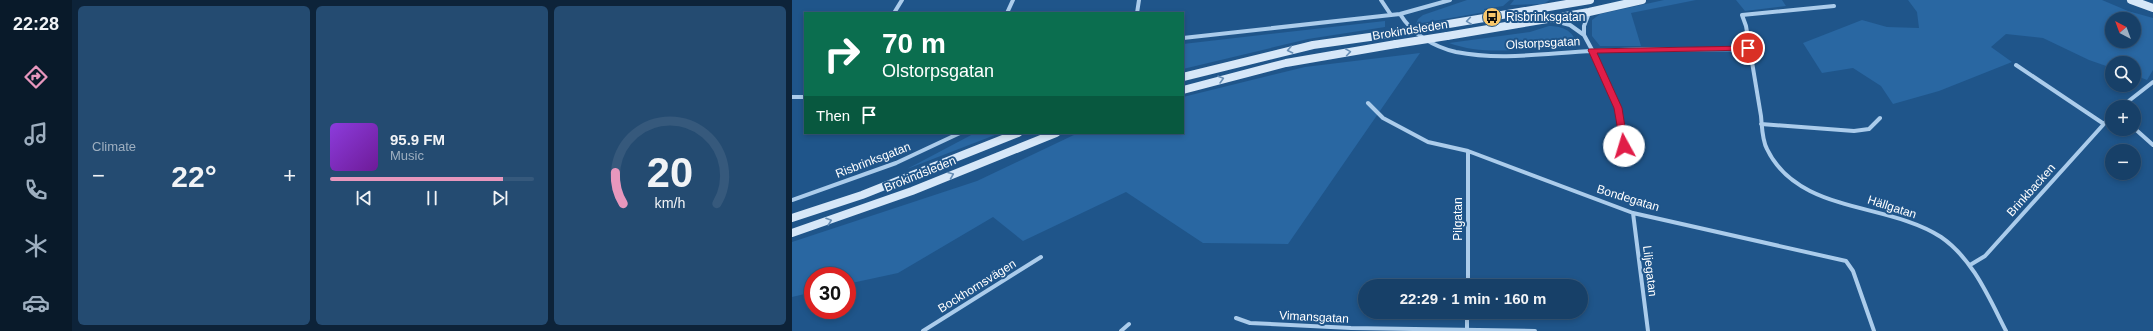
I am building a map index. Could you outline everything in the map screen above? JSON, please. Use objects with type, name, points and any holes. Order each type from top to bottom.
[{"type":"main road","name":"Brokindsleden","points":[[1184,77],[1313,45],[1550,8],[1588,0]]},
{"type":"main road","name":"Brokindsleden","points":[[1184,90],[1286,63],[1589,12],[1642,0]]},
{"type":"main road","points":[[2131,0],[2153,8]]},
{"type":"main road","name":"Brokindsleden","points":[[792,218],[862,195],[1015,134]]},
{"type":"main road","name":"Brokindsleden","points":[[792,233],[912,191],[1054,134]]},
{"type":"street","points":[[895,12],[902,0]]},
{"type":"street","points":[[1007,12],[1013,0]]},
{"type":"street","points":[[1136,12],[1139,0]]},
{"type":"street","points":[[1381,0],[1391,15]]},
{"type":"street","points":[[1184,38],[1400,14],[1450,0]]},
{"type":"street","points":[[1550,8],[1556,0]]},
{"type":"street","name":"Hällgatan","points":[[1834,6],[1742,15],[1746,26],[1748,48],[1761,124],[1769,155],[1779,169],[1794,182],[1822,196],[1919,226],[1949,244],[1970,265],[2006,331]]},
{"type":"street","points":[[1584,35],[1584,26],[1589,12]]},
{"type":"street","name":"Olstorpsgatan","points":[[1400,14],[1406,24],[1419,35],[1454,52],[1491,56],[1592,50],[1748,48]]},
{"type":"street","points":[[1546,19],[1570,25],[1584,35],[1618,108],[1624,146]]},
{"type":"street","points":[[2016,65],[2050,85],[2086,114],[2104,124]]},
{"type":"street","points":[[2130,100],[2153,82]]},
{"type":"street","points":[[792,97],[804,97]]},
{"type":"street","name":"Bondegatan","points":[[1368,103],[1383,118],[1428,142],[1468,152],[1633,213],[1839,258],[1846,261],[1854,271],[1874,331]]},
{"type":"street","points":[[1761,124],[1854,131],[1868,130],[1874,127],[1880,118]]},
{"type":"street","name":"Brinkbacken","points":[[1970,265],[1985,256],[2104,124]]},
{"type":"street","name":"Risbrinksgatan","points":[[792,200],[896,163],[958,134]]},
{"type":"street","points":[[2141,134],[2153,145]]},
{"type":"street","name":"Pilgatan","points":[[1468,152],[1468,279]]},
{"type":"street","name":"Liljegatan","points":[[1633,213],[1648,331]]},
{"type":"street","name":"Bockhornsvägen","points":[[923,331],[1041,257]]},
{"type":"street","name":"Vimansgatan","points":[[1236,318],[1250,324],[1350,330],[1535,331]]},
{"type":"street","points":[[1467,319],[1467,330]]},
{"type":"street","points":[[1121,331],[1129,324]]},
{"type":"shaded area","points":[[1467,0],[1510,0],[1503,6],[1484,9],[1485,12],[1416,24],[1418,19],[1423,15]]},
{"type":"shaded area","points":[[1514,0],[1550,0],[1543,4],[1510,5]]},
{"type":"shaded area","points":[[1664,0],[1696,0],[1631,13],[1641,46],[1600,46],[1592,36],[1592,20],[1600,14]]},
{"type":"shaded area","points":[[1736,0],[1782,0],[1786,6],[1745,11]]},
{"type":"shaded area","points":[[1908,0],[2102,0],[2132,12],[2105,12],[2105,48],[2141,48],[2141,15],[2153,18],[2153,70],[2147,80],[2141,78],[2141,56],[2105,56],[2105,66],[2089,60],[2043,38],[2006,34],[1991,47],[2012,62],[1939,91],[1893,104],[1881,86],[1853,68],[1822,73],[1803,43],[1862,20],[1887,27],[1919,28],[1917,12]]},
{"type":"shaded area","points":[[1385,21],[1385,27],[1308,39],[1184,69],[1184,44]]},
{"type":"shaded area","points":[[1549,26],[1569,31],[1574,37],[1575,41],[1568,45],[1493,51],[1478,50],[1449,43],[1530,32]]},
{"type":"shaded area","points":[[1420,53],[1288,244],[1203,243],[1126,192],[1023,241],[993,217],[898,273],[856,282],[856,267],[804,267],[804,294],[792,297],[792,242],[977,181],[1076,134],[1184,134],[1184,97],[1305,67]]},
{"type":"shaded area","points":[[973,134],[997,134],[907,169]]},
{"type":"place","name":"Risbrinksgatan","points":[[1492,17]]},
{"type":"route","points":[[1624,146],[1621,118],[1618,108],[1592,50],[1748,48]]}]
